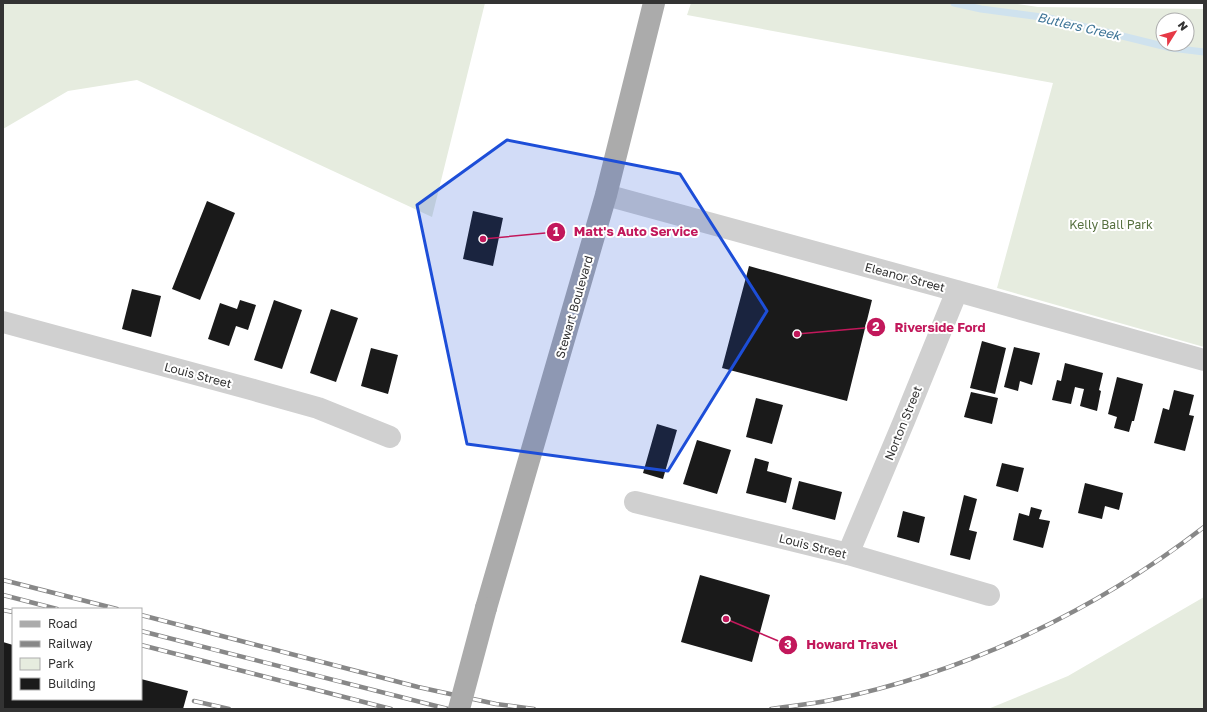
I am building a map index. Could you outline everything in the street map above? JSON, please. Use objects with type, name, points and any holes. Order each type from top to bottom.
[{"type":"main road","name":"Stewart Boulevard","points":[[459,709],[486,608],[606,195],[654,3]]},
{"type":"street","name":"Eleanor Street","points":[[606,195],[956,290],[1204,360]]},
{"type":"street","name":"Norton Street","points":[[848,554],[901,428],[956,290]]},
{"type":"street","name":"Louis Street","points":[[3,322],[311,406],[390,437]]},
{"type":"street","name":"Louis Street","points":[[635,502],[848,554],[989,595]]},
{"type":"highlighted area","points":[[507,140],[680,174],[767,311],[668,471],[467,444],[417,205]]},
{"type":"green space","points":[[3,3],[485,3],[432,217],[137,80],[68,91],[3,129]]},
{"type":"green space","name":"Kelly Ball Park","points":[[691,3],[1010,3],[1038,7],[1204,9],[1204,347],[997,288],[1053,83],[687,15]]},
{"type":"green space","points":[[1204,597],[1204,709],[988,709],[1068,676]]},
{"type":"building","points":[[207,201],[235,213],[200,300],[172,289]]},
{"type":"building","points":[[473,211],[503,218],[493,266],[463,259]]},
{"type":"building","points":[[749,266],[872,300],[847,401],[722,368]]},
{"type":"building","points":[[132,289],[161,296],[151,337],[122,329]]},
{"type":"building","points":[[240,300],[256,305],[248,330],[236,326],[229,346],[208,339],[220,303],[237,309]]},
{"type":"building","points":[[274,300],[302,310],[282,369],[254,360]]},
{"type":"building","points":[[331,309],[358,318],[336,382],[310,373]]},
{"type":"building","points":[[982,341],[1006,348],[995,394],[970,388]]},
{"type":"building","points":[[1014,347],[1040,353],[1032,385],[1020,381],[1018,391],[1004,387]]},
{"type":"building","points":[[371,348],[398,355],[388,394],[361,386]]},
{"type":"building","points":[[1065,363],[1103,373],[1099,390],[1101,391],[1097,411],[1080,406],[1084,389],[1075,387],[1071,404],[1052,400],[1057,380],[1061,381]]},
{"type":"building","points":[[1117,377],[1143,384],[1134,421],[1132,421],[1129,432],[1114,428],[1117,417],[1108,414]]},
{"type":"building","points":[[1174,390],[1194,395],[1189,415],[1194,416],[1185,451],[1154,443],[1163,408],[1169,410]]},
{"type":"building","points":[[971,392],[998,398],[992,424],[964,417]]},
{"type":"building","points":[[756,398],[783,405],[772,444],[746,437]]},
{"type":"building","points":[[657,424],[677,430],[663,479],[643,473]]},
{"type":"building","points":[[697,440],[731,450],[717,494],[683,484]]},
{"type":"building","points":[[755,458],[769,462],[767,471],[792,478],[786,503],[746,493]]},
{"type":"building","points":[[1002,463],[1024,468],[1018,492],[996,486]]},
{"type":"building","points":[[799,481],[842,492],[835,520],[792,509]]},
{"type":"building","points":[[1085,483],[1123,493],[1119,510],[1105,506],[1102,519],[1078,513]]},
{"type":"building","points":[[964,495],[977,499],[969,530],[977,532],[970,560],[950,555]]},
{"type":"building","points":[[1031,507],[1042,510],[1039,519],[1050,521],[1043,548],[1013,540],[1019,513],[1029,516]]},
{"type":"building","points":[[903,511],[925,517],[919,543],[897,537]]},
{"type":"building","points":[[700,575],[770,595],[752,662],[681,642]]},
{"type":"building","points":[[3,642],[12,645],[12,700],[142,700],[142,679],[188,691],[183,709],[3,709]]},
{"type":"waterway","name":"Butlers Creek","points":[[954,3],[981,9],[1049,18],[1171,48],[1204,52]]},
{"type":"railway","points":[[771,709],[831,700],[882,688],[931,673],[980,655],[1028,634],[1119,586],[1204,527]]},
{"type":"railway","points":[[3,580],[113,608]]},
{"type":"railway","points":[[3,595],[53,608]]},
{"type":"railway","points":[[3,610],[12,612]]},
{"type":"railway","points":[[142,615],[418,687],[496,704],[534,709]]},
{"type":"railway","points":[[142,631],[448,709]]},
{"type":"railway","points":[[142,645],[391,709]]},
{"type":"railway","points":[[194,701],[229,709]]},
{"type":"place","name":"Matt's Auto Service","points":[[483,239]]},
{"type":"place","name":"Riverside Ford","points":[[797,334]]},
{"type":"place","name":"Howard Travel","points":[[726,619]]}]
